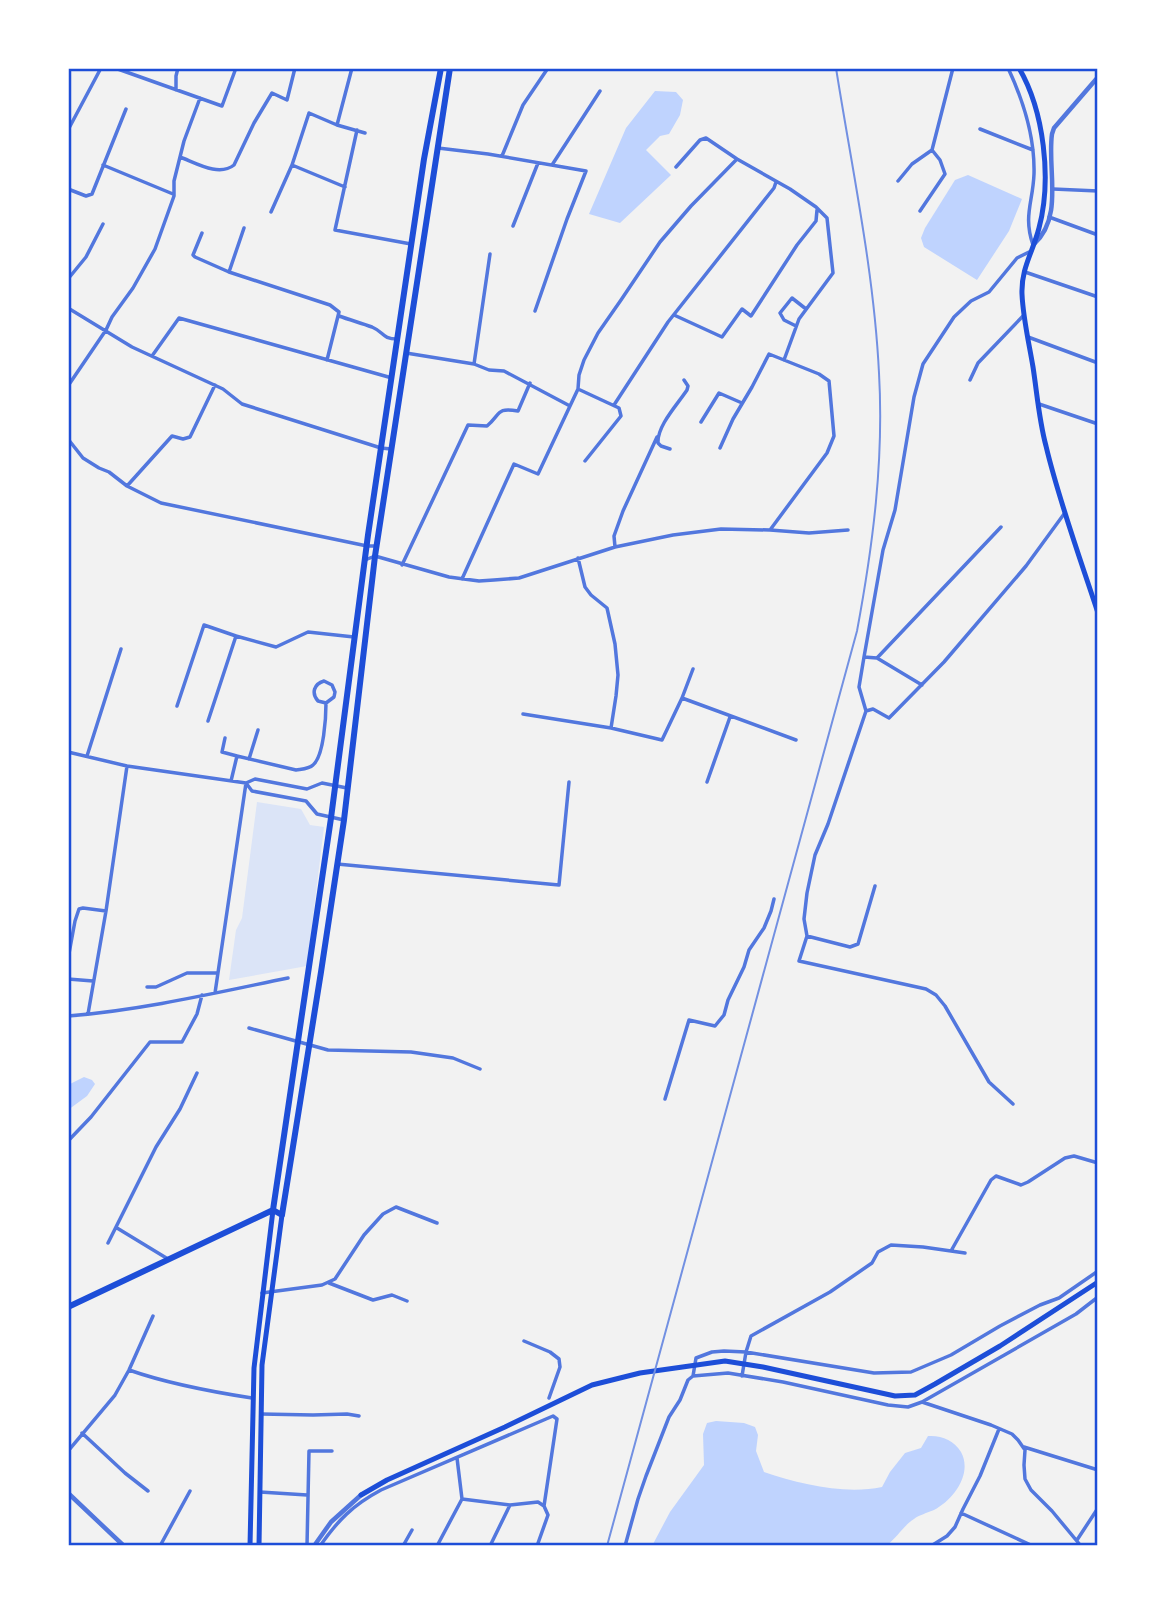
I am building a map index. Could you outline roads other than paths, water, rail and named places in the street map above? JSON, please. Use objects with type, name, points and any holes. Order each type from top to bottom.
[{"type":"highway","points":[[273,1210],[331,818],[397,339],[424,159],[441,68]]},
{"type":"highway","points":[[273,1210],[282,1215],[310,1045],[344,820],[376,546],[450,69]]},
{"type":"highway","points":[[68,1307],[273,1210]]},
{"type":"main road","points":[[1019,68],[1032,95],[1043,143],[1045,166],[1039,229],[1023,271],[1024,315],[1045,445],[1098,613]]},
{"type":"main road","points":[[250,1546],[252,1398],[273,1210]]},
{"type":"main road","points":[[259,1546],[263,1355],[282,1215]]},
{"type":"main road","points":[[361,1495],[387,1480],[592,1385],[640,1373],[725,1361],[750,1364],[895,1396],[915,1395],[1000,1346],[1098,1282]]},
{"type":"street","points":[[68,130],[101,68]]},
{"type":"street","points":[[115,68],[222,106],[236,68]]},
{"type":"street","points":[[176,90],[178,68]]},
{"type":"street","points":[[180,157],[220,171],[228,170],[234,165],[272,93],[287,100],[295,68]]},
{"type":"street","points":[[337,125],[352,68]]},
{"type":"street","points":[[441,68],[450,69]]},
{"type":"street","points":[[502,156],[523,105],[548,68]]},
{"type":"street","points":[[898,181],[912,164],[932,150],[953,68]]},
{"type":"street","points":[[1008,68],[1032,132],[1034,179],[1028,223],[1032,248]]},
{"type":"street","points":[[1013,1104],[989,1082],[936,995],[926,989],[799,961],[807,936],[804,919],[812,867],[866,711],[859,687],[883,550],[895,510],[914,397],[923,364],[954,317],[971,301],[989,292],[1017,258],[1032,248],[1044,231],[1049,217],[1052,189],[1051,142],[1055,128],[1098,77]]},
{"type":"street","points":[[552,164],[600,91]]},
{"type":"street","points":[[70,383],[155,249],[174,194],[173,185],[180,157],[200,99]]},
{"type":"street","points":[[68,189],[84,196],[91,195],[126,108]]},
{"type":"street","points":[[271,212],[292,165],[309,113],[365,133]]},
{"type":"street","points":[[981,129],[1033,150]]},
{"type":"street","points":[[357,130],[335,230],[411,244]]},
{"type":"street","points":[[676,167],[700,140],[706,138],[790,189],[827,218],[833,273],[799,319],[784,360]]},
{"type":"street","points":[[438,148],[586,171],[535,311]]},
{"type":"street","points":[[920,211],[945,174],[940,159],[932,150]]},
{"type":"street","points":[[462,579],[513,464],[538,474],[578,389],[580,369],[593,341],[653,251],[691,206],[737,159]]},
{"type":"street","points":[[513,226],[538,163]]},
{"type":"street","points":[[103,165],[174,194]]},
{"type":"street","points":[[292,165],[345,187]]},
{"type":"street","points":[[614,405],[692,290],[743,228],[776,182]]},
{"type":"street","points":[[1052,189],[1098,191]]},
{"type":"street","points":[[674,315],[722,337],[742,309],[751,316],[790,254],[816,220],[817,210]]},
{"type":"street","points":[[1049,217],[1098,235]]},
{"type":"street","points":[[68,279],[86,257],[103,225]]},
{"type":"street","points":[[229,272],[244,228]]},
{"type":"street","points":[[202,233],[193,255],[229,272],[330,305],[339,312],[327,360]]},
{"type":"street","points":[[474,364],[490,254]]},
{"type":"street","points":[[1023,271],[1098,297]]},
{"type":"street","points":[[796,326],[784,320],[780,313],[792,298],[806,309]]},
{"type":"street","points":[[68,308],[132,347],[215,385],[242,404],[391,449]]},
{"type":"street","points":[[970,380],[978,363],[1024,315]]},
{"type":"street","points":[[339,316],[377,329],[389,339],[397,339]]},
{"type":"street","points":[[152,356],[179,318],[392,378]]},
{"type":"street","points":[[1028,337],[1098,363]]},
{"type":"street","points":[[406,353],[504,371],[570,405]]},
{"type":"street","points":[[720,448],[769,354],[820,374],[829,381],[834,436],[827,453],[770,530]]},
{"type":"street","points":[[615,547],[614,536],[623,510],[657,437],[687,390],[688,386],[684,380]]},
{"type":"street","points":[[401,565],[468,425],[487,426],[497,414],[506,409],[518,411],[530,383]]},
{"type":"street","points":[[127,486],[172,436],[183,439],[190,437],[215,385]]},
{"type":"street","points":[[578,389],[619,408],[621,416],[585,461]]},
{"type":"street","points":[[701,422],[719,393],[743,403]]},
{"type":"street","points":[[1039,404],[1098,424]]},
{"type":"street","points":[[657,437],[661,446],[670,449]]},
{"type":"street","points":[[68,439],[83,457],[127,486],[161,503],[376,546]]},
{"type":"street","points":[[866,711],[873,709],[889,718],[944,662],[1018,575],[1066,513]]},
{"type":"street","points":[[877,658],[1001,527]]},
{"type":"street","points":[[365,561],[375,556],[462,579],[495,580],[519,578],[615,547],[673,535],[721,529],[809,533],[848,530]]},
{"type":"street","points":[[578,558],[585,587],[607,608],[615,644],[618,675],[611,728]]},
{"type":"street","points":[[177,706],[204,625],[276,647],[308,632],[355,637]]},
{"type":"street","points":[[208,721],[236,636]]},
{"type":"street","points":[[87,756],[121,649]]},
{"type":"street","points":[[864,657],[877,658],[922,685]]},
{"type":"street","points":[[523,714],[611,728],[662,740],[693,669]]},
{"type":"street","points":[[226,738],[222,752],[296,770],[305,769],[314,765],[319,756],[326,703],[334,697],[334,688],[330,683],[321,682],[315,688],[314,694],[318,701],[326,703]]},
{"type":"street","points":[[682,698],[796,740]]},
{"type":"street","points":[[707,782],[730,717]]},
{"type":"street","points":[[249,759],[258,730]]},
{"type":"street","points":[[68,752],[127,766],[246,783],[255,779],[307,789],[322,783],[347,788]]},
{"type":"street","points":[[231,781],[237,756]]},
{"type":"street","points":[[88,1014],[127,766]]},
{"type":"street","points":[[337,864],[559,886],[569,782]]},
{"type":"street","points":[[246,783],[252,792],[306,802],[317,814],[344,820]]},
{"type":"street","points":[[215,993],[246,783]]},
{"type":"street","points":[[807,936],[850,947],[858,944],[875,886]]},
{"type":"street","points":[[665,1099],[689,1020],[715,1026],[724,1015],[749,950],[764,928],[774,900]]},
{"type":"street","points":[[69,955],[79,909],[106,911]]},
{"type":"street","points":[[147,987],[156,987],[187,973],[218,973]]},
{"type":"street","points":[[68,1016],[215,993],[288,978]]},
{"type":"street","points":[[68,979],[93,981]]},
{"type":"street","points":[[68,1141],[91,1117],[150,1042],[182,1042],[197,1014],[202,995]]},
{"type":"street","points":[[249,1028],[328,1050],[436,1055],[453,1058],[480,1069]]},
{"type":"street","points":[[108,1243],[197,1073]]},
{"type":"street","points":[[951,1251],[991,1180],[996,1177],[1021,1185],[1065,1158],[1074,1156],[1098,1163]]},
{"type":"street","points":[[262,1293],[322,1285],[335,1279],[364,1236],[383,1214],[396,1207],[437,1223]]},
{"type":"street","points":[[117,1228],[168,1259]]},
{"type":"street","points":[[742,1376],[751,1336],[830,1292],[872,1263],[883,1248],[891,1245],[965,1254]]},
{"type":"street","points":[[693,1376],[696,1358],[724,1351],[746,1352],[874,1374],[911,1372],[950,1355],[1000,1326],[1059,1298],[1098,1271]]},
{"type":"street","points":[[327,1282],[373,1300],[392,1295],[407,1301]]},
{"type":"street","points":[[625,1546],[638,1499],[669,1417],[688,1380],[693,1376],[728,1373],[908,1407],[922,1402],[1076,1314],[1098,1297]]},
{"type":"street","points":[[68,1451],[115,1395],[153,1315]]},
{"type":"street","points":[[524,1341],[550,1352],[559,1359],[560,1367],[549,1398]]},
{"type":"street","points":[[129,1370],[166,1381],[252,1398]]},
{"type":"street","points":[[922,1402],[1012,1434],[1025,1450],[1025,1479],[1031,1490],[1081,1546]]},
{"type":"street","points":[[261,1414],[359,1416]]},
{"type":"street","points":[[320,1546],[343,1516],[365,1499],[553,1416],[557,1419],[544,1506]]},
{"type":"street","points":[[931,1546],[955,1527],[999,1429]]},
{"type":"street","points":[[82,1433],[148,1491]]},
{"type":"street","points":[[1022,1446],[1098,1470]]},
{"type":"street","points":[[307,1546],[309,1451],[332,1451]]},
{"type":"street","points":[[437,1546],[462,1499],[457,1458]]},
{"type":"street","points":[[160,1546],[190,1491]]},
{"type":"street","points":[[260,1492],[307,1495]]},
{"type":"street","points":[[68,1493],[124,1546]]},
{"type":"street","points":[[314,1546],[331,1522],[361,1495]]},
{"type":"street","points":[[462,1499],[510,1506],[538,1502],[544,1506],[548,1515],[537,1546]]},
{"type":"street","points":[[490,1546],[510,1506]]},
{"type":"street","points":[[1077,1540],[1098,1508]]},
{"type":"street","points":[[961,1513],[1033,1546]]},
{"type":"street","points":[[403,1546],[412,1530]]},
{"type":"water","points":[[655,91],[676,92],[683,100],[680,115],[669,134],[660,136],[646,150],[671,175],[620,223],[589,214],[626,128]]},
{"type":"water","points":[[968,175],[1022,199],[1009,231],[977,280],[924,247],[921,238],[955,180]]},
{"type":"water","points":[[84,1077],[95,1084],[87,1096],[68,1110],[68,1085]]},
{"type":"water","points":[[707,1423],[744,1423],[755,1427],[758,1435],[756,1451],[764,1472],[807,1484],[853,1490],[882,1487],[905,1453],[921,1448],[928,1436],[938,1436],[955,1444],[961,1452],[965,1469],[959,1486],[948,1500],[934,1510],[918,1516],[886,1546],[652,1546],[670,1512],[704,1465],[703,1434]]},
{"type":"railway","points":[[607,1546],[857,631],[868,567],[880,438],[879,373],[867,258],[836,68]]}]
